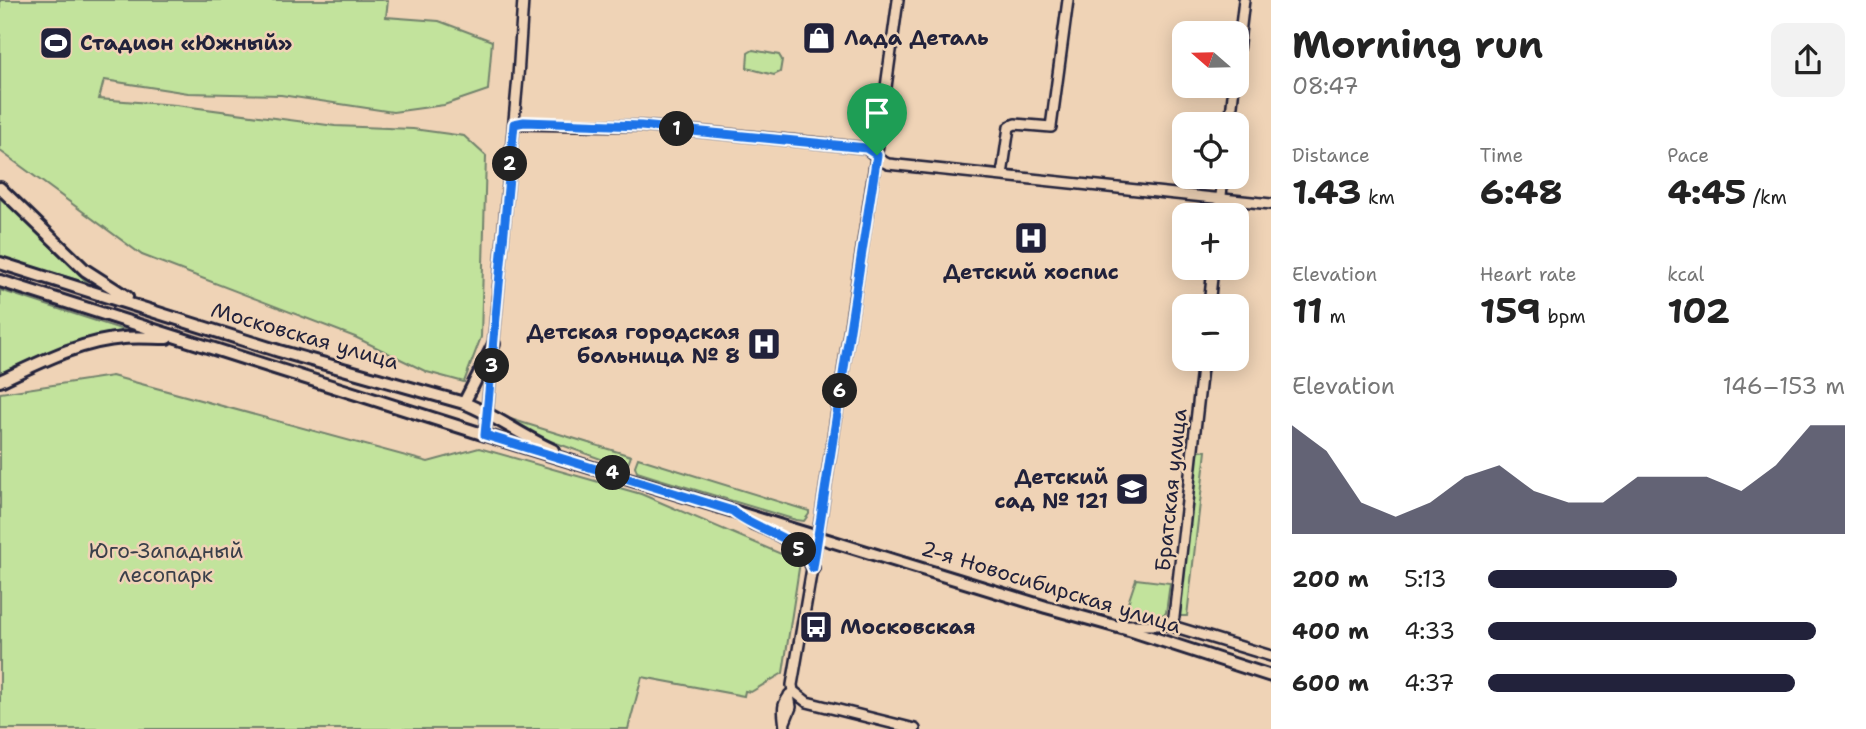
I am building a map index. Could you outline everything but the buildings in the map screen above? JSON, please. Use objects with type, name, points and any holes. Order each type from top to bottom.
[{"type":"main road","points":[[0,188],[85,270],[110,288],[148,309]]},
{"type":"main road","name":"Московская улица","points":[[0,263],[348,371],[464,402],[487,412],[530,439],[590,467]]},
{"type":"main road","name":"Московская улица","points":[[0,281],[485,435],[818,537]]},
{"type":"main road","points":[[0,381],[88,344],[121,338],[179,339]]},
{"type":"main road","points":[[464,402],[494,344]]},
{"type":"main road","points":[[733,511],[777,533],[806,556],[813,568]]},
{"type":"main road","name":"2-я Новосибирская улица","points":[[818,537],[1166,641],[1271,676]]},
{"type":"street","points":[[485,435],[523,0]]},
{"type":"street","points":[[785,726],[786,711],[792,702],[792,685],[818,537],[898,0]]},
{"type":"street","points":[[1002,174],[1009,127],[1015,124],[1051,127],[1068,0]]},
{"type":"street","points":[[1242,21],[1244,0]]},
{"type":"street","points":[[514,124],[675,128],[866,148],[888,164],[1271,204]]},
{"type":"street","points":[[1220,203],[1222,189]]},
{"type":"street","name":"Братская улица","points":[[1172,625],[1202,371]]},
{"type":"street","points":[[1112,625],[1172,625],[1271,656]]},
{"type":"street","points":[[1166,641],[1172,625]]},
{"type":"street","points":[[791,693],[807,702],[915,729]]},
{"type":"green space","points":[[0,0],[388,0],[386,17],[439,21],[492,41],[488,90],[444,105],[393,112],[281,95],[188,93],[104,80],[99,99],[176,105],[335,126],[413,129],[464,136],[486,156],[481,337],[464,382],[427,372],[355,337],[142,255],[0,151]]},
{"type":"green space","points":[[753,50],[779,55],[782,60],[780,72],[774,75],[747,68],[748,53]]},
{"type":"green space","points":[[0,197],[88,283],[0,257]]},
{"type":"green space","points":[[0,290],[124,330],[79,341],[0,374]]},
{"type":"green space","name":"Юго-Западный лесопарк","points":[[112,376],[428,462],[479,448],[641,494],[800,562],[783,673],[751,692],[745,691],[744,696],[642,677],[628,729],[0,729],[0,393]]},
{"type":"green space","points":[[504,417],[631,456],[628,464],[623,467],[531,434]]},
{"type":"green space","points":[[1196,450],[1206,451],[1187,616],[1179,616]]},
{"type":"green space","points":[[638,458],[809,511],[809,514],[804,521],[796,520],[637,472],[635,466]]},
{"type":"green space","points":[[1136,579],[1170,583],[1166,613],[1151,617],[1126,609]]},
{"type":"place","name":"Лада Деталь","points":[[819,38]]},
{"type":"place","name":"Стадион «Южный»","points":[[56,43]]},
{"type":"place","name":"Детский хоспис","points":[[1031,238]]},
{"type":"place","name":"Детская городская больница № 8","points":[[764,344]]},
{"type":"place","name":"Детский сад № 121","points":[[1132,489]]},
{"type":"place","name":"Московская","points":[[816,627]]},
{"type":"route","points":[[524,122],[675,128],[866,148],[877,155],[813,568],[806,556],[777,533],[733,511],[485,435],[514,124],[524,122]]}]
